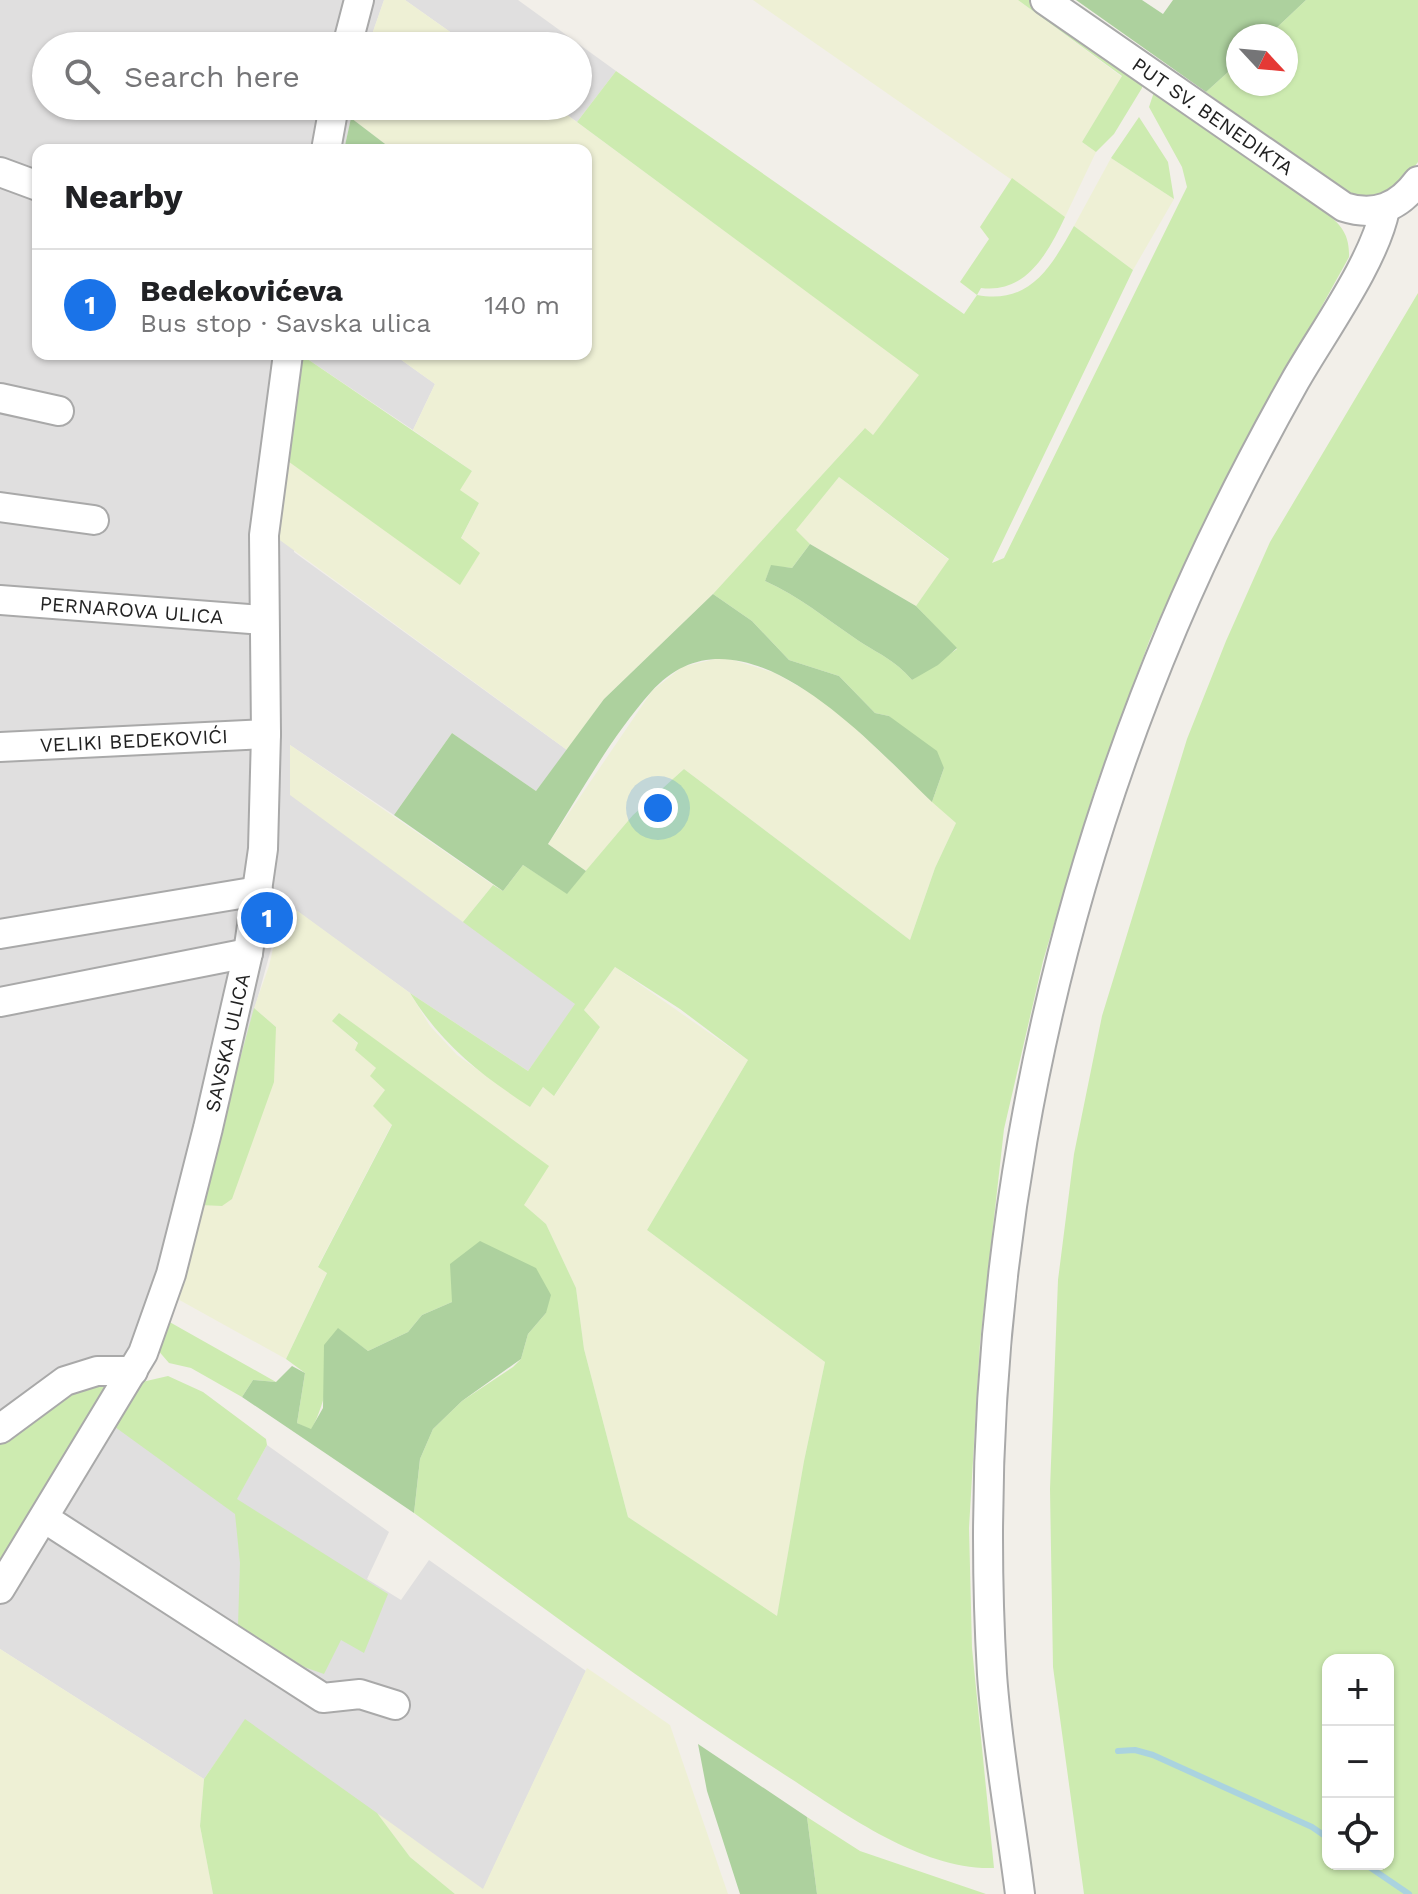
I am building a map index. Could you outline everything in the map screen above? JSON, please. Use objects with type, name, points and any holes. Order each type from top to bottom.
[{"type":"street","points":[[351,32],[359,0]]},
{"type":"street","name":"PUT SV. BENEDIKTA","points":[[1045,0],[1334,201],[1362,212],[1385,209]]},
{"type":"street","points":[[327,144],[331,120]]},
{"type":"street","points":[[0,172],[32,184]]},
{"type":"street","points":[[1020,1894],[993,1678],[989,1481],[1000,1299],[1023,1133],[1050,998],[1099,830],[1156,668],[1208,544],[1269,426],[1375,244],[1385,209],[1399,202],[1418,181]]},
{"type":"street","name":"SAVSKA ULICA","points":[[0,1589],[133,1371],[158,1315],[182,1235],[248,953],[263,849],[266,734],[263,620],[268,484],[287,360]]},
{"type":"street","points":[[0,398],[59,411]]},
{"type":"street","points":[[0,507],[94,520]]},
{"type":"street","name":"PERNAROVA ULICA","points":[[0,600],[263,620]]},
{"type":"street","name":"VELIKI BEDEKOVIĆI","points":[[0,747],[266,734]]},
{"type":"street","points":[[0,934],[258,891]]},
{"type":"street","points":[[0,1002],[248,953]]},
{"type":"street","points":[[0,1429],[65,1381],[97,1371],[133,1371]]},
{"type":"street","points":[[44,1518],[323,1698],[360,1694],[395,1705]]},
{"type":"shaded area","points":[[0,0],[384,0],[373,32],[32,32],[32,120],[351,120],[345,144],[32,144],[32,360],[303,360],[294,552],[567,750],[536,791],[452,733],[394,815],[290,745],[291,795],[576,1004],[528,1071],[410,993],[284,902],[182,1273],[140,1379],[116,1427],[237,1498],[267,1445],[389,1532],[367,1579],[401,1600],[429,1560],[586,1671],[483,1890],[245,1720],[204,1779],[0,1649]]},
{"type":"shaded area","points":[[405,0],[518,0],[562,32],[450,32]]},
{"type":"shaded area","points":[[592,54],[616,71],[592,102]]},
{"type":"shaded area","points":[[309,360],[401,360],[435,384],[413,430]]},
{"type":"green space","points":[[384,0],[405,0],[450,32],[373,32]]},
{"type":"green space","points":[[753,0],[1018,0],[1122,77],[1082,142],[1096,152],[1065,217]]},
{"type":"green space","points":[[1018,0],[1029,0],[1142,83],[1142,88],[1114,134],[1096,152],[1082,142],[1122,76]]},
{"type":"green space","points":[[1076,0],[1142,0],[1163,14],[1173,0],[1306,0],[1281,24],[1226,24],[1226,74],[1206,92]]},
{"type":"green space","points":[[1306,0],[1418,0],[1418,162],[1401,184],[1376,201],[1352,198],[1206,92],[1226,74],[1226,96],[1298,96],[1298,24],[1281,24]]},
{"type":"green space","points":[[616,71],[964,314],[977,295],[995,297],[1011,294],[1037,280],[1074,226],[1133,270],[992,563],[1004,558],[1187,187],[1182,167],[1149,107],[1154,92],[1320,208],[1338,224],[1348,241],[1349,257],[1211,507],[1150,639],[1095,788],[1043,961],[1004,1129],[980,1343],[969,1528],[972,1648],[994,1868],[937,1859],[908,1848],[852,1818],[638,1676],[414,1513],[420,1459],[433,1429],[462,1401],[521,1359],[528,1334],[546,1313],[452,1285],[452,1302],[422,1315],[408,1332],[368,1351],[338,1329],[325,1394],[311,1430],[297,1423],[305,1373],[286,1359],[327,1273],[318,1267],[392,1125],[373,1106],[385,1090],[370,1076],[376,1068],[355,1050],[358,1043],[332,1021],[339,1013],[549,1166],[524,1205],[546,1224],[576,1288],[584,1349],[628,1517],[777,1616],[825,1362],[647,1230],[748,1060],[680,1009],[615,967],[584,1010],[600,1027],[554,1096],[543,1087],[530,1107],[463,1057],[435,1028],[410,993],[528,1071],[575,1004],[463,922],[493,885],[503,891],[523,865],[567,893],[633,815],[684,769],[910,940],[935,868],[956,823],[932,802],[944,768],[889,716],[875,713],[839,676],[789,660],[752,621],[713,594],[865,428],[873,435],[919,375],[577,122],[592,120],[592,102]],"holes":[[[839,477],[949,559],[916,606],[957,649],[912,680],[886,657],[801,600],[765,581],[771,566],[792,568],[810,544],[796,530]]]},
{"type":"green space","points":[[1139,117],[1168,162],[1174,199],[1111,158]]},
{"type":"green space","points":[[351,120],[354,120],[385,144],[345,144]]},
{"type":"green space","points":[[354,120],[574,120],[920,375],[873,435],[864,429],[713,594],[604,699],[567,750],[277,538],[285,459],[461,539],[479,503],[459,490],[472,471],[413,430],[435,384],[401,360],[592,360],[592,144],[385,144]]},
{"type":"green space","points":[[1111,158],[1174,199],[1133,270],[1074,226]]},
{"type":"green space","points":[[1012,178],[1065,217],[1043,257],[1023,278],[997,288],[981,288],[977,295],[960,282],[989,239],[980,227]]},
{"type":"green space","points":[[1418,293],[1418,1894],[1084,1894],[1053,1667],[1050,1489],[1058,1280],[1074,1154],[1102,1016],[1187,739],[1270,542]]},
{"type":"green space","points":[[302,360],[309,360],[472,471],[460,490],[479,503],[461,538],[480,553],[460,585],[285,459]]},
{"type":"green space","points":[[839,477],[949,560],[916,606],[810,544],[795,530]]},
{"type":"green space","points":[[810,544],[916,606],[957,648],[938,665],[912,680],[886,657],[801,600],[765,581],[771,565],[792,568]]},
{"type":"green space","points":[[713,594],[752,621],[789,660],[839,676],[875,713],[889,716],[937,751],[944,768],[932,802],[839,715],[801,687],[762,667],[723,659],[686,666],[651,692],[609,747],[548,844],[586,871],[567,894],[523,865],[503,891],[394,815],[452,733],[536,791],[604,699]]},
{"type":"green space","points":[[723,657],[775,673],[828,703],[956,823],[935,868],[910,940],[684,769],[633,815],[586,871],[548,844],[652,691],[682,667]]},
{"type":"green space","points":[[290,745],[493,885],[463,922],[290,795]]},
{"type":"green space","points":[[284,901],[410,993],[430,1026],[457,1055],[530,1107],[543,1087],[555,1095],[600,1027],[584,1010],[615,967],[748,1060],[647,1230],[825,1362],[777,1617],[628,1517],[584,1349],[576,1288],[546,1224],[524,1206],[404,1062],[339,1013],[333,1021],[358,1044],[356,1050],[376,1068],[385,1090],[392,1124],[318,1266],[327,1272],[286,1359],[174,1297],[200,1205],[276,1027],[254,1008],[269,966]]},
{"type":"green space","points":[[254,1008],[276,1027],[274,1082],[232,1199],[222,1206],[200,1205]]},
{"type":"green space","points":[[480,1241],[536,1268],[551,1295],[546,1313],[528,1334],[521,1359],[462,1401],[433,1429],[420,1459],[414,1513],[242,1397],[253,1380],[276,1382],[292,1366],[305,1373],[297,1423],[311,1429],[323,1408],[324,1345],[338,1328],[368,1351],[408,1332],[422,1315],[452,1302],[450,1264]]},
{"type":"green space","points":[[166,1320],[276,1382],[253,1380],[242,1397],[191,1368],[169,1363],[156,1348]]},
{"type":"green space","points":[[168,1376],[203,1392],[266,1439],[267,1445],[237,1499],[388,1594],[364,1653],[341,1640],[324,1674],[304,1667],[238,1625],[240,1563],[235,1514],[115,1427],[142,1382]]},
{"type":"green space","points":[[110,1381],[0,1563],[0,1436],[46,1401]]},
{"type":"green space","points":[[0,1649],[204,1779],[200,1826],[213,1894],[0,1894]]},
{"type":"green space","points":[[587,1668],[670,1725],[728,1894],[455,1894],[410,1857],[377,1813],[483,1889]]},
{"type":"green space","points":[[245,1719],[377,1813],[410,1857],[455,1894],[213,1894],[200,1826],[204,1779]]},
{"type":"green space","points":[[698,1744],[807,1817],[817,1894],[740,1894],[707,1791]]},
{"type":"green space","points":[[807,1817],[860,1851],[986,1894],[817,1894]]},
{"type":"waterway","points":[[1118,1751],[1135,1750],[1153,1755],[1322,1834]]},
{"type":"waterway","points":[[1374,1870],[1409,1894]]},
{"type":"place","name":"Bedekovićeva","points":[[267,918]]}]
